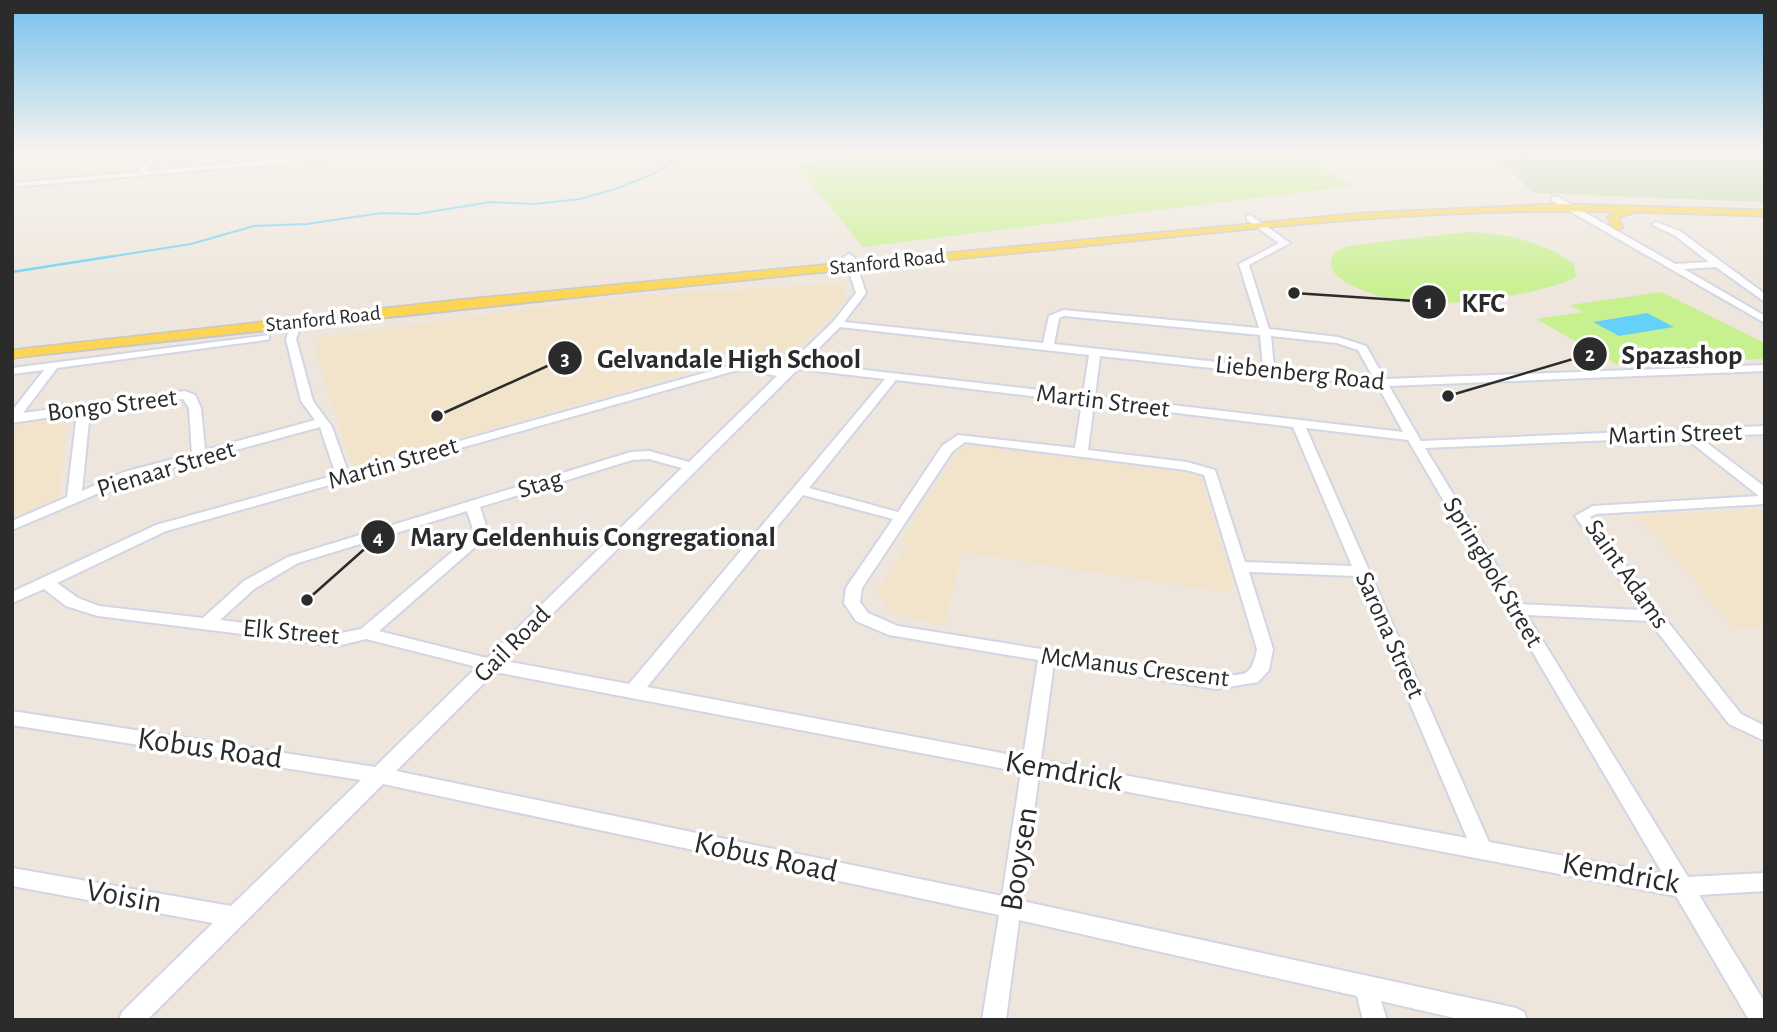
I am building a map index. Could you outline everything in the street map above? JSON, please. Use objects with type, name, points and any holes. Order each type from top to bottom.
[{"type":"main road","name":"Stanford Road","points":[[1564,202],[1581,207],[1765,213]]},
{"type":"main road","name":"Stanford Road","points":[[12,343],[328,307],[852,261],[1411,204],[1564,202],[1765,205]]},
{"type":"main road","points":[[1618,227],[1612,219],[1614,215],[1652,209]]},
{"type":"main road","name":"Stanford Road","points":[[12,354],[852,261]]},
{"type":"street","points":[[1564,202],[1765,320]]},
{"type":"street","points":[[1581,207],[1765,311]]},
{"type":"street","points":[[1255,222],[1285,243],[1279,249],[1244,264],[1265,332],[1269,370]]},
{"type":"street","points":[[1656,225],[1677,233],[1765,299]]},
{"type":"street","name":"Gail Road","points":[[130,1020],[837,324],[862,293],[852,261]]},
{"type":"street","points":[[1672,267],[1718,264]]},
{"type":"street","name":"Springbok Street","points":[[1048,346],[1054,316],[1063,313],[1265,332],[1357,345],[1368,356],[1414,441],[1762,1020]]},
{"type":"street","points":[[298,322],[291,339],[307,401],[323,422],[343,477]]},
{"type":"street","name":"Liebenberg Road","points":[[837,324],[1381,383],[1765,368]]},
{"type":"street","name":"Stanford Road","points":[[12,371],[265,337]]},
{"type":"street","points":[[1081,452],[1095,351]]},
{"type":"street","points":[[13,418],[53,366]]},
{"type":"street","name":"Martin Street","points":[[12,598],[161,528],[733,368],[893,377],[1298,424],[1414,441],[1765,430]]},
{"type":"street","points":[[633,691],[893,377]]},
{"type":"street","name":"Bongo Street","points":[[13,418],[163,396],[190,396],[195,408],[199,457]]},
{"type":"street","points":[[74,499],[84,407]]},
{"type":"street","name":"Pienaar Street","points":[[12,526],[129,475],[323,422]]},
{"type":"street","name":"Sarona Street","points":[[1298,424],[1481,847]]},
{"type":"street","points":[[1688,434],[1765,494]]},
{"type":"street","name":"McManus Crescent","points":[[957,440],[1081,452],[1187,466],[1210,473],[1265,649],[1261,670],[1252,678],[1216,683],[895,631],[862,618],[852,603],[854,589],[900,517],[947,449],[957,440]]},
{"type":"street","name":"Stag","points":[[206,624],[249,585],[285,563],[631,456],[655,456],[692,467]]},
{"type":"street","points":[[800,490],[900,517]]},
{"type":"street","name":"Saint Adams","points":[[1765,500],[1605,509],[1584,513],[1583,520],[1735,719],[1765,734]]},
{"type":"street","name":"Elk Street","points":[[45,582],[72,602],[87,609],[337,640],[366,632],[470,544],[480,529],[472,505]]},
{"type":"street","points":[[1239,567],[1362,571]]},
{"type":"street","points":[[1516,609],[1654,616]]},
{"type":"street","name":"Kemdrick","points":[[366,632],[491,665],[1481,847],[1680,887],[1765,882]]},
{"type":"street","name":"Booysen","points":[[994,1020],[1047,656]]},
{"type":"street","name":"Kobus Road","points":[[12,718],[379,775],[1011,908],[1366,989],[1516,1020]]},
{"type":"street","name":"Voisin","points":[[12,877],[235,917]]},
{"type":"street","points":[[1366,989],[1375,1020]]},
{"type":"shaded area","points":[[841,283],[846,300],[779,367],[730,361],[357,467],[351,464],[315,349],[318,339],[322,337],[608,299]]},
{"type":"shaded area","points":[[59,417],[67,419],[60,493],[48,505],[12,521],[12,426]]},
{"type":"shaded area","points":[[971,445],[1195,474],[1202,479],[1234,584],[1225,592],[962,552],[944,624],[892,615],[877,593],[907,544],[901,539],[961,447]]},
{"type":"shaded area","points":[[1765,509],[1765,626],[1734,629],[1658,538],[1634,516]]},
{"type":"green space","points":[[825,200],[1239,200],[863,247]]},
{"type":"green space","points":[[1718,200],[1765,200],[1765,202]]},
{"type":"green space","points":[[1468,232],[1510,237],[1537,244],[1574,264],[1576,277],[1520,294],[1429,304],[1378,296],[1351,286],[1333,272],[1333,255],[1343,248]]},
{"type":"green space","points":[[1661,292],[1765,343],[1765,359],[1618,365],[1536,319],[1583,312],[1570,305]]},
{"type":"water","points":[[1647,313],[1674,327],[1619,336],[1593,322]]},
{"type":"waterway","points":[[102,258],[191,244],[254,226],[307,224],[382,213],[417,214],[491,202],[534,204],[569,200]]},
{"type":"waterway","points":[[12,272],[114,256]]},
{"type":"place","name":"KFC","points":[[1294,293]]},
{"type":"place","name":"Spazashop","points":[[1448,396]]},
{"type":"place","name":"Gelvandale High School","points":[[437,416]]},
{"type":"place","name":"Mary Geldenhuis Congregational","points":[[307,600]]}]
